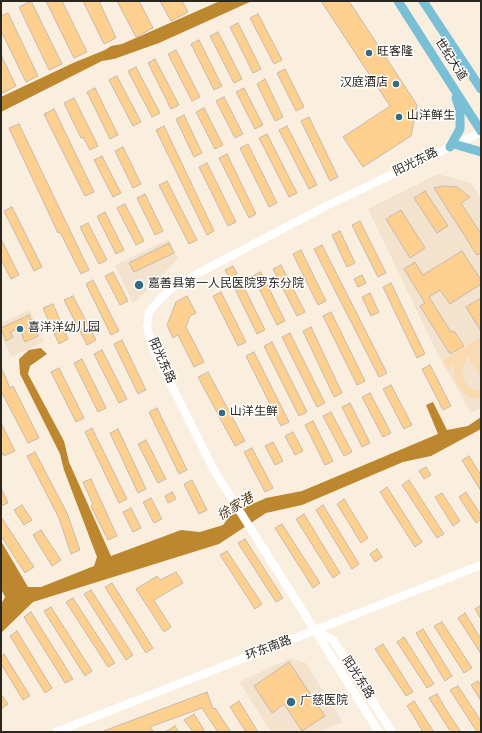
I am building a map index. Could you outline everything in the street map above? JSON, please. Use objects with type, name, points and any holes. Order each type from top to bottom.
[{"type":"main road","name":"世纪大道","points":[[398,1],[481,131]]},
{"type":"main road","name":"世纪大道","points":[[423,1],[481,90]]},
{"type":"main road","points":[[432,55],[435,66],[455,96],[460,110],[460,129],[452,146],[481,152]]},
{"type":"main road","points":[[472,76],[481,81]]},
{"type":"street","name":"阳光东路","points":[[379,732],[215,472],[152,346],[147,327],[149,312],[162,296],[176,285],[326,206],[481,131]]},
{"type":"street","name":"环东南路","points":[[56,732],[481,565]]},
{"type":"street","name":"阳光东路","points":[[316,630],[333,640],[392,732]]},
{"type":"shaded area","points":[[220,1],[252,1],[159,43],[114,59],[102,61],[1,112],[1,97],[111,46],[122,44]]},
{"type":"shaded area","points":[[438,174],[471,183],[481,198],[481,408],[471,413],[437,353],[368,209]]},
{"type":"shaded area","name":"嘉善县第一人民医院罗东分院","points":[[169,239],[178,259],[133,304],[115,265]]},
{"type":"shaded area","name":"喜洋洋幼儿园","points":[[30,310],[44,342],[11,357],[1,335],[1,323]]},
{"type":"shaded area","points":[[481,337],[481,347],[467,357],[462,370],[463,377],[467,385],[474,390],[481,391],[481,400],[463,393],[455,380],[453,365],[447,369],[442,361]]},
{"type":"shaded area","points":[[41,348],[47,354],[30,366],[28,374],[64,441],[69,462],[111,556],[181,530],[200,532],[223,525],[232,513],[266,498],[302,491],[438,434],[426,405],[433,402],[447,430],[468,426],[481,417],[481,429],[431,456],[403,462],[302,505],[266,513],[219,544],[33,602],[1,633],[1,604],[5,597],[1,589],[1,541],[28,587],[41,587],[94,566],[97,557],[64,470],[60,454],[20,374],[19,359],[29,350]]},
{"type":"shaded area","points":[[481,348],[481,378],[468,357]]},
{"type":"shaded area","name":"广慈医院","points":[[290,658],[306,663],[343,722],[319,732],[271,732],[239,682]]},
{"type":"building","points":[[31,1],[62,64],[49,70],[19,7]]},
{"type":"building","points":[[46,1],[62,1],[87,52],[74,58]]},
{"type":"building","points":[[83,1],[99,1],[116,38],[104,44]]},
{"type":"building","points":[[117,1],[139,1],[153,28],[136,37]]},
{"type":"building","points":[[160,1],[182,1],[188,12],[171,21]]},
{"type":"building","name":"旺客隆","points":[[321,1],[349,1],[417,105],[411,136],[363,167],[343,137],[390,106]]},
{"type":"building","points":[[8,13],[38,76],[26,82],[1,31],[1,16]]},
{"type":"building","points":[[258,14],[282,60],[274,64],[250,18]]},
{"type":"building","points":[[238,23],[261,69],[253,73],[230,27]]},
{"type":"building","points":[[218,32],[242,79],[234,83],[210,36]]},
{"type":"building","points":[[199,40],[222,86],[214,90],[191,44]]},
{"type":"building","points":[[176,50],[200,97],[192,101],[168,54]]},
{"type":"building","points":[[1,55],[16,86],[3,93],[1,88]]},
{"type":"building","points":[[155,59],[179,105],[171,109],[148,63]]},
{"type":"building","points":[[136,67],[160,113],[152,117],[128,71]]},
{"type":"building","points":[[285,69],[304,107],[296,111],[277,73]]},
{"type":"building","points":[[117,76],[141,122],[133,126],[109,80]]},
{"type":"building","points":[[265,79],[283,117],[275,121],[257,84]]},
{"type":"building","points":[[95,88],[118,135],[110,139],[87,92]]},
{"type":"building","points":[[244,88],[263,125],[255,129],[236,92]]},
{"type":"building","points":[[224,97],[243,134],[235,138],[216,101]]},
{"type":"building","points":[[74,98],[98,146],[90,150],[83,137],[81,138],[64,103]]},
{"type":"building","points":[[204,108],[223,145],[215,149],[196,112]]},
{"type":"building","points":[[54,109],[94,192],[85,196],[44,114]]},
{"type":"building","points":[[184,115],[202,153],[194,157],[176,119]]},
{"type":"building","points":[[309,117],[338,177],[330,181],[301,121]]},
{"type":"building","points":[[19,124],[89,270],[81,274],[60,232],[58,233],[9,128]]},
{"type":"building","points":[[164,126],[214,231],[207,235],[156,130]]},
{"type":"building","points":[[287,126],[317,185],[309,189],[279,130]]},
{"type":"building","points":[[267,134],[297,193],[289,197],[259,138]]},
{"type":"building","points":[[248,144],[277,203],[269,207],[240,148]]},
{"type":"building","points":[[123,147],[141,184],[133,188],[115,151]]},
{"type":"building","points":[[227,154],[256,214],[249,218],[219,158]]},
{"type":"building","points":[[102,156],[121,193],[113,197],[94,160]]},
{"type":"building","points":[[207,163],[236,222],[228,226],[199,167]]},
{"type":"building","points":[[167,181],[197,240],[189,244],[159,185]]},
{"type":"building","points":[[442,186],[457,187],[470,197],[461,203],[481,234],[481,253],[477,255],[434,188]]},
{"type":"building","points":[[425,191],[448,226],[437,233],[414,198]]},
{"type":"building","points":[[145,194],[163,231],[155,235],[137,198]]},
{"type":"building","points":[[125,204],[144,241],[136,245],[117,208]]},
{"type":"building","points":[[12,207],[42,267],[34,271],[4,211]]},
{"type":"building","points":[[401,210],[425,248],[410,258],[386,219]]},
{"type":"building","points":[[105,212],[124,250],[116,254],[97,216]]},
{"type":"building","points":[[360,221],[386,273],[378,277],[352,225]]},
{"type":"building","points":[[88,223],[107,260],[99,264],[80,227]]},
{"type":"building","points":[[340,231],[355,263],[347,267],[332,235]]},
{"type":"building","points":[[1,239],[19,275],[11,279],[1,260]]},
{"type":"building","points":[[169,243],[174,253],[134,272],[129,263]]},
{"type":"building","points":[[322,245],[387,373],[379,377],[314,249]]},
{"type":"building","points":[[301,250],[326,301],[318,305],[293,254]]},
{"type":"building","points":[[462,251],[481,280],[481,284],[450,304],[440,290],[429,297],[451,332],[454,331],[464,346],[450,354],[420,306],[425,303],[404,269],[415,262],[423,275]]},
{"type":"building","points":[[281,265],[305,312],[297,316],[273,269]]},
{"type":"building","points":[[233,266],[237,274],[229,278],[225,270]]},
{"type":"building","points":[[113,272],[128,301],[120,305],[105,276]]},
{"type":"building","points":[[261,272],[285,321],[277,325],[253,276]]},
{"type":"building","points":[[362,275],[366,283],[358,287],[354,279]]},
{"type":"building","points":[[93,280],[119,331],[111,335],[86,284]]},
{"type":"building","points":[[241,281],[265,330],[257,334],[233,285]]},
{"type":"building","points":[[391,283],[425,354],[417,358],[383,287]]},
{"type":"building","points":[[221,292],[246,342],[238,346],[213,296]]},
{"type":"building","points":[[370,293],[379,312],[371,316],[362,297]]},
{"type":"building","points":[[73,296],[96,340],[87,345],[64,300]]},
{"type":"building","points":[[187,296],[196,313],[190,316],[186,327],[204,362],[194,367],[178,335],[173,338],[167,325],[176,302]]},
{"type":"building","points":[[481,298],[481,331],[466,307]]},
{"type":"building","points":[[53,304],[68,339],[59,344],[43,308]]},
{"type":"building","points":[[331,312],[365,381],[357,385],[323,316]]},
{"type":"building","points":[[29,315],[38,336],[25,342],[19,328],[10,332],[13,337],[6,341],[1,328]]},
{"type":"building","points":[[311,327],[342,393],[334,397],[303,331]]},
{"type":"building","points":[[290,333],[325,403],[317,407],[282,337]]},
{"type":"building","points":[[122,340],[146,390],[138,394],[114,344]]},
{"type":"building","points":[[272,342],[307,412],[299,416],[264,346]]},
{"type":"building","points":[[102,350],[127,399],[119,403],[94,354]]},
{"type":"building","points":[[254,352],[289,422],[281,426],[246,356]]},
{"type":"building","points":[[82,359],[106,408],[98,412],[74,363]]},
{"type":"building","points":[[430,365],[451,406],[443,410],[422,369]]},
{"type":"building","points":[[1,367],[10,388],[13,386],[39,438],[28,443],[1,391]]},
{"type":"building","points":[[59,368],[84,418],[76,422],[51,372]]},
{"type":"building","points":[[208,372],[245,441],[235,446],[198,377]]},
{"type":"building","points":[[391,385],[412,425],[404,429],[383,389]]},
{"type":"building","points":[[370,393],[391,433],[383,437],[362,397]]},
{"type":"building","points":[[350,403],[370,443],[362,447],[342,407]]},
{"type":"building","points":[[157,408],[187,470],[179,474],[149,412]]},
{"type":"building","points":[[331,412],[352,452],[344,456],[323,416]]},
{"type":"building","points":[[313,421],[333,461],[325,465],[305,425]]},
{"type":"building","points":[[1,423],[15,451],[4,456],[1,451]]},
{"type":"building","points":[[92,428],[127,499],[119,503],[85,432]]},
{"type":"building","points":[[118,429],[146,489],[138,493],[110,433]]},
{"type":"building","points":[[293,432],[303,451],[295,455],[285,436]]},
{"type":"building","points":[[146,440],[166,479],[158,483],[138,444]]},
{"type":"building","points":[[273,442],[283,461],[275,465],[265,446]]},
{"type":"building","points":[[252,448],[273,488],[265,492],[244,452]]},
{"type":"building","points":[[35,452],[67,513],[80,550],[71,554],[59,518],[27,456]]},
{"type":"building","points":[[469,456],[481,475],[481,491],[462,460]]},
{"type":"building","points":[[426,467],[431,475],[424,479],[419,471]]},
{"type":"building","points":[[91,479],[117,536],[108,540],[91,506],[93,504],[83,482]]},
{"type":"building","points":[[192,480],[207,510],[199,514],[184,484]]},
{"type":"building","points":[[409,480],[444,534],[437,538],[402,485]]},
{"type":"building","points":[[387,487],[422,542],[415,547],[380,492]]},
{"type":"building","points":[[1,488],[8,503],[1,506]]},
{"type":"building","points":[[172,492],[176,499],[168,503],[165,496]]},
{"type":"building","points":[[466,492],[481,515],[481,519],[476,523],[459,497]]},
{"type":"building","points":[[442,493],[460,521],[453,526],[435,497]]},
{"type":"building","points":[[151,498],[162,519],[154,523],[143,502]]},
{"type":"building","points":[[344,499],[368,538],[361,543],[337,504]]},
{"type":"building","points":[[22,505],[32,520],[24,525],[14,510]]},
{"type":"building","points":[[323,505],[359,564],[352,569],[316,510]]},
{"type":"building","points":[[131,508],[141,528],[133,532],[123,512]]},
{"type":"building","points":[[304,514],[340,573],[333,578],[296,519]]},
{"type":"building","points":[[1,517],[34,567],[25,573],[1,536]]},
{"type":"building","points":[[282,524],[320,583],[313,588],[275,528]]},
{"type":"building","points":[[41,530],[61,560],[52,566],[33,535]]},
{"type":"building","points":[[245,539],[283,598],[276,602],[238,543]]},
{"type":"building","points":[[377,549],[382,557],[375,562],[370,554]]},
{"type":"building","points":[[227,551],[262,604],[255,609],[220,555]]},
{"type":"building","points":[[176,572],[183,583],[154,600],[171,627],[164,632],[136,589],[157,576],[160,580]]},
{"type":"building","points":[[112,583],[153,648],[146,653],[105,587]]},
{"type":"building","points":[[91,590],[133,655],[126,660],[84,594]]},
{"type":"building","points":[[73,598],[115,663],[108,667],[66,602]]},
{"type":"building","points":[[481,605],[481,619],[475,609]]},
{"type":"building","points":[[51,607],[92,671],[85,676],[44,611]]},
{"type":"building","points":[[31,612],[73,679],[65,683],[24,617]]},
{"type":"building","points":[[465,613],[481,639],[481,654],[458,618]]},
{"type":"building","points":[[442,622],[472,668],[464,673],[434,626]]},
{"type":"building","points":[[423,629],[452,676],[445,681],[416,633]]},
{"type":"building","points":[[17,631],[52,688],[45,693],[10,636]]},
{"type":"building","points":[[404,637],[434,684],[427,688],[397,642]]},
{"type":"building","points":[[383,644],[413,692],[406,696],[375,649]]},
{"type":"building","points":[[4,654],[30,696],[23,700],[1,664],[1,656]]},
{"type":"building","points":[[289,662],[325,716],[302,731],[284,704],[272,713],[254,686]]},
{"type":"building","points":[[478,681],[481,685],[481,701],[471,685]]},
{"type":"building","points":[[458,686],[481,721],[481,732],[477,732],[450,690]]},
{"type":"building","points":[[207,692],[213,709],[215,708],[231,732],[218,732],[202,708],[150,727],[154,732],[101,732]]},
{"type":"building","points":[[1,694],[8,704],[1,709]]},
{"type":"building","points":[[437,694],[461,732],[451,732],[429,698]]},
{"type":"building","points":[[239,701],[258,732],[246,732],[230,707]]},
{"type":"building","points":[[414,701],[434,732],[423,732],[407,706]]},
{"type":"building","points":[[194,714],[205,732],[193,732],[184,720]]},
{"type":"building","points":[[175,726],[179,732],[165,732]]},
{"type":"place","name":"旺客隆","points":[[369,53]]},
{"type":"place","name":"汉庭酒店","points":[[396,84]]},
{"type":"place","name":"山洋鲜生","points":[[399,117]]},
{"type":"place","name":"嘉善县第一人民医院罗东分院","points":[[139,285]]},
{"type":"place","name":"喜洋洋幼儿园","points":[[20,329]]},
{"type":"place","name":"山洋生鲜","points":[[222,413]]},
{"type":"place","name":"广慈医院","points":[[291,702]]},
{"type":"water label","name":"徐家港","points":[[236,508]]}]
